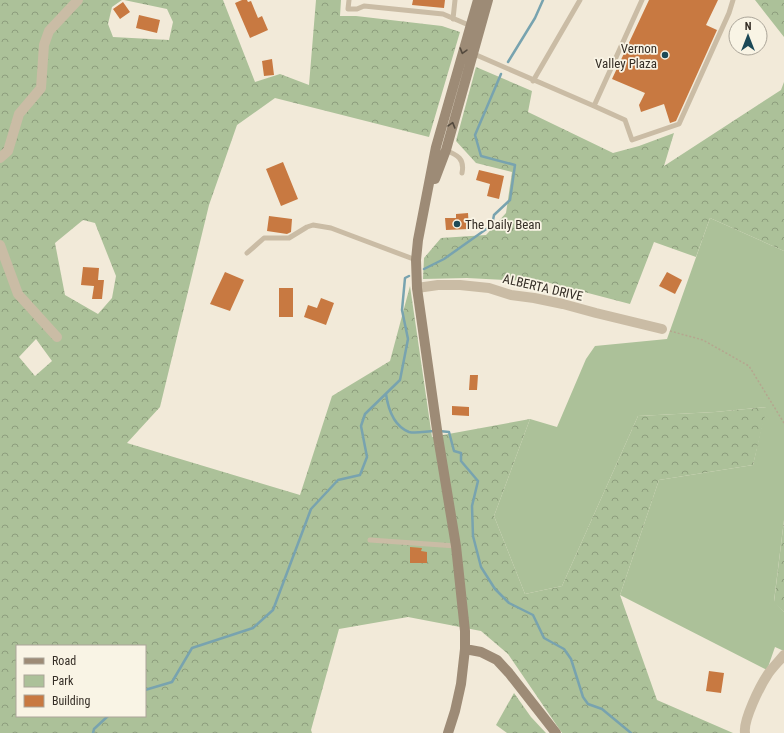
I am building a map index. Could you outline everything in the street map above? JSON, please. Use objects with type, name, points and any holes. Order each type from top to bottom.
[{"type":"main road","points":[[448,733],[461,684],[465,649],[465,631],[456,546],[436,425],[417,288],[416,260],[422,215],[441,149],[478,0]]},
{"type":"main road","points":[[441,149],[474,54],[488,0]]},
{"type":"main road","points":[[465,649],[481,652],[497,660],[556,733]]},
{"type":"street","points":[[0,158],[8,151],[19,114],[41,88],[44,45],[49,31],[78,0]]},
{"type":"street","points":[[0,245],[18,294],[57,337]]},
{"type":"street","name":"ALBERTA DRIVE","points":[[417,288],[438,284],[460,284],[490,288],[511,295],[563,304],[662,329]]},
{"type":"street","points":[[745,733],[744,729],[751,706],[768,675],[784,655]]},
{"type":"lane","points":[[349,0],[348,9],[357,10],[364,6],[443,14],[471,26]]},
{"type":"lane","points":[[453,19],[455,0]]},
{"type":"lane","points":[[533,81],[580,0]]},
{"type":"lane","points":[[594,106],[642,0]]},
{"type":"lane","points":[[474,54],[625,120],[632,140],[679,124],[729,13],[733,0]]},
{"type":"lane","points":[[441,149],[459,156],[464,166],[462,173]]},
{"type":"lane","points":[[248,253],[264,238],[289,238],[313,225],[331,228],[416,260]]},
{"type":"lane","points":[[370,540],[456,546]]},
{"type":"path","points":[[662,329],[703,340],[749,366],[784,423]]},
{"type":"green space","points":[[0,0],[122,0],[112,7],[108,24],[113,37],[169,40],[173,22],[167,9],[124,0],[223,0],[255,82],[280,74],[309,85],[316,0],[341,0],[340,16],[356,16],[442,26],[460,32],[429,137],[275,98],[237,125],[209,205],[160,407],[127,443],[300,495],[332,396],[390,361],[410,286],[432,437],[530,419],[494,516],[525,594],[562,586],[638,416],[715,412],[767,407],[753,465],[659,480],[620,595],[657,700],[733,733],[562,733],[508,654],[481,631],[408,617],[339,629],[311,730],[312,733],[0,733]],"holes":[[[83,220],[95,223],[116,276],[112,298],[98,314],[65,295],[55,243]],[[36,339],[52,361],[35,376],[19,357]]]},
{"type":"green space","points":[[755,0],[784,0],[784,37],[768,16]]},
{"type":"green space","points":[[476,67],[532,91],[528,112],[613,153],[639,146],[674,133],[664,166],[781,90],[784,82],[784,251],[710,218],[696,257],[654,242],[630,304],[546,282],[467,278],[423,279],[424,258],[441,238],[486,235],[506,213],[512,172],[476,163],[456,141]]},
{"type":"green space","points":[[710,218],[784,251],[784,520],[774,601],[784,612],[784,651],[775,647],[767,670],[620,595],[659,480],[753,465],[766,407],[715,412],[638,416],[562,586],[525,594],[494,516],[530,419],[557,427],[586,359],[595,346],[667,339]]},
{"type":"green space","points":[[784,520],[784,612],[774,602]]},
{"type":"green space","points":[[514,693],[531,717],[546,733],[507,733],[496,725]]},
{"type":"building","points":[[242,0],[247,0],[248,2],[251,1],[258,18],[262,16],[268,30],[250,38],[235,3]]},
{"type":"building","points":[[413,0],[445,0],[444,8],[412,5]]},
{"type":"building","name":"Vernon Valley Plaza","points":[[649,0],[718,0],[706,25],[717,30],[676,121],[670,123],[664,104],[641,112],[639,105],[645,93],[612,79]]},
{"type":"building","points":[[123,2],[130,12],[120,19],[113,9]]},
{"type":"building","points":[[139,15],[160,20],[157,33],[136,28]]},
{"type":"building","points":[[272,59],[274,75],[264,76],[262,61]]},
{"type":"building","points":[[283,162],[298,199],[281,206],[266,169]]},
{"type":"building","points":[[479,170],[504,176],[499,199],[487,196],[490,184],[476,180]]},
{"type":"building","name":"The Daily Bean","points":[[468,213],[469,229],[446,230],[445,218],[456,218],[456,214]]},
{"type":"building","points":[[269,216],[292,219],[291,232],[287,234],[267,231]]},
{"type":"building","points":[[83,267],[99,268],[98,280],[104,280],[102,299],[92,299],[94,286],[81,285]]},
{"type":"building","points":[[225,272],[244,280],[230,311],[210,304]]},
{"type":"building","points":[[667,272],[682,280],[675,294],[659,286]]},
{"type":"building","points":[[279,288],[293,288],[293,317],[279,317]]},
{"type":"building","points":[[321,298],[334,303],[326,325],[304,317],[308,305],[317,308]]},
{"type":"building","points":[[470,375],[478,375],[477,390],[469,390]]},
{"type":"building","points":[[452,406],[469,407],[469,416],[452,415]]},
{"type":"building","points":[[410,547],[422,548],[421,551],[427,552],[427,563],[410,563]]},
{"type":"building","points":[[709,671],[724,673],[721,693],[706,691]]},
{"type":"waterway","points":[[508,62],[535,18],[543,0]]},
{"type":"waterway","points":[[424,269],[444,259],[492,225],[494,215],[510,200],[515,165],[481,156],[475,135],[501,74]]},
{"type":"waterway","points":[[146,690],[172,682],[192,648],[253,628],[273,610],[311,509],[338,480],[360,475],[367,457],[361,426],[365,414],[400,380],[408,339],[402,310],[405,278],[409,276]]},
{"type":"waterway","points":[[386,394],[388,405],[399,426],[412,433],[434,431]]},
{"type":"waterway","points":[[439,431],[449,432],[454,451],[461,453],[461,461],[478,481],[472,506],[473,536],[481,567],[495,589],[509,603],[533,615],[544,638],[564,649],[571,659],[583,697],[588,704],[602,709],[631,733]]},
{"type":"waterway","points":[[93,733],[94,729],[107,717]]},
{"type":"place","name":"Vernon Valley Plaza","points":[[665,55]]},
{"type":"place","name":"The Daily Bean","points":[[457,224]]}]
